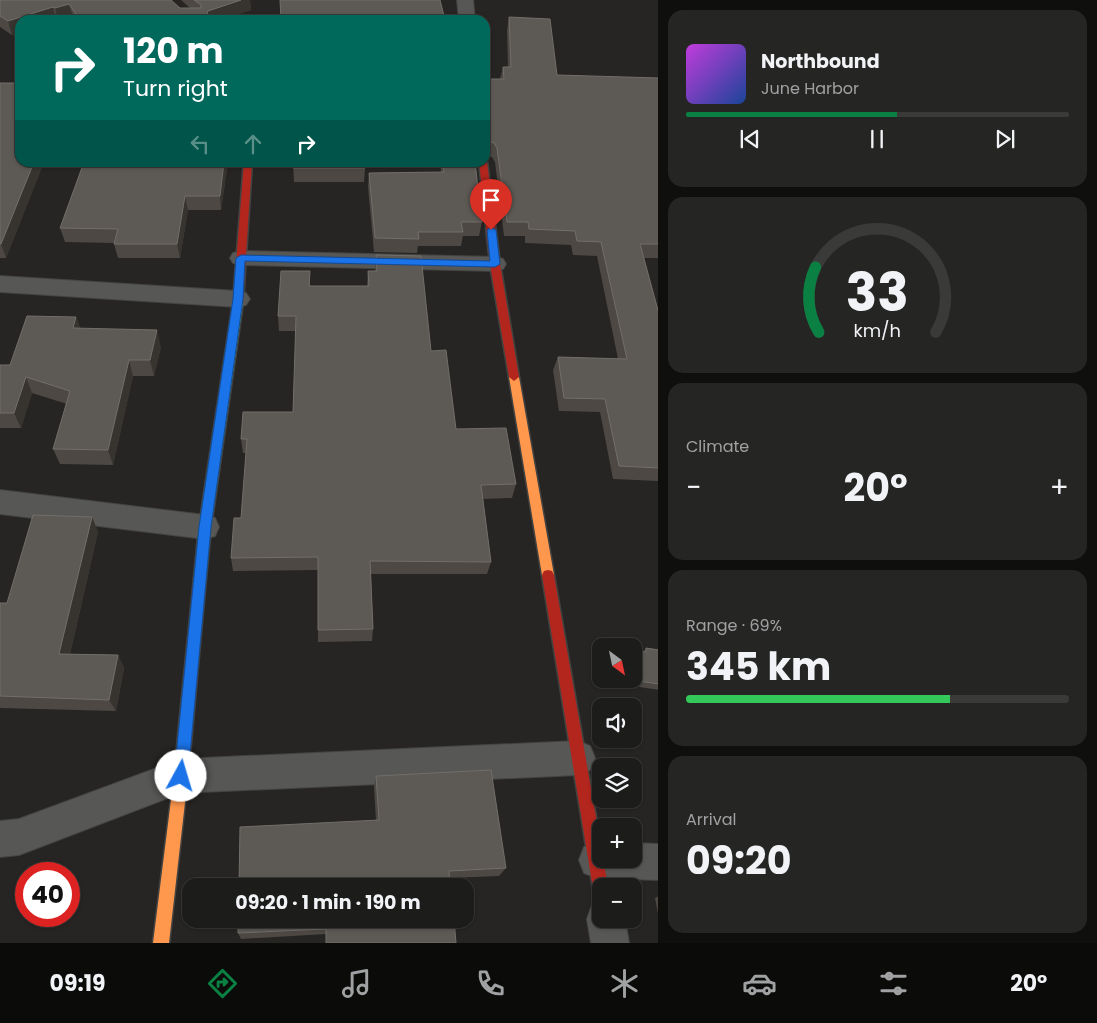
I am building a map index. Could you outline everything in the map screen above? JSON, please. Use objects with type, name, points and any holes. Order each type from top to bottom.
[{"type":"street","points":[[465,0],[466,15]]},
{"type":"street","points":[[161,943],[181,776],[205,527],[238,299],[248,167]]},
{"type":"street","points":[[485,167],[495,264],[599,874],[658,862]]},
{"type":"street","points":[[241,258],[495,264]]},
{"type":"street","points":[[0,284],[238,299]]},
{"type":"street","points":[[0,502],[205,527]]},
{"type":"street","points":[[0,839],[19,837],[181,776],[578,758]]},
{"type":"street","points":[[608,928],[610,943]]},
{"type":"building","points":[[0,0],[171,0],[180,8],[201,8],[201,5],[194,0],[241,0],[208,11],[207,15],[77,15],[69,4],[27,15],[15,15],[15,19],[8,21],[0,16]]},
{"type":"building","points":[[280,0],[440,0],[444,15],[281,15]]},
{"type":"building","points":[[509,17],[550,19],[557,75],[658,78],[658,244],[640,244],[658,310],[658,468],[619,466],[605,399],[564,398],[558,357],[627,359],[601,242],[577,241],[575,231],[529,229],[528,222],[507,222],[497,148],[494,143],[490,142],[490,79],[504,79],[503,67],[511,67]]},
{"type":"building","points":[[0,83],[15,83],[15,167],[32,167],[0,244]]},
{"type":"building","points":[[82,167],[223,167],[220,196],[185,196],[177,244],[114,244],[118,229],[60,228]]},
{"type":"building","points":[[293,167],[365,167],[365,168]]},
{"type":"building","points":[[444,167],[476,167],[482,222],[461,222],[463,232],[418,232],[419,239],[375,238],[369,173],[444,172]]},
{"type":"building","points":[[376,255],[421,256],[431,351],[446,350],[456,429],[506,428],[516,484],[481,485],[491,562],[370,561],[373,629],[318,630],[318,557],[231,558],[234,518],[241,518],[247,439],[241,439],[243,412],[293,412],[296,316],[278,316],[281,271],[310,271],[309,286],[369,286],[368,271],[377,271]]},
{"type":"building","points":[[27,316],[76,317],[73,328],[157,330],[150,360],[129,360],[108,450],[53,449],[70,391],[26,377],[14,413],[0,413],[0,365],[10,365]]},
{"type":"building","points":[[33,515],[92,517],[59,654],[118,655],[109,700],[0,696],[0,603],[7,603]]},
{"type":"building","points":[[646,648],[658,650],[658,684],[642,682],[642,651],[646,652]]},
{"type":"building","points":[[491,770],[506,868],[449,871],[449,878],[239,878],[240,827],[379,820],[376,776]]},
{"type":"building","points":[[238,928],[455,928],[456,943],[326,943],[326,929],[238,933]]},
{"type":"traffic: fast","points":[[200,578],[205,527],[238,302]]},
{"type":"traffic: slow","points":[[514,377],[548,575]]},
{"type":"traffic: slow","points":[[161,943],[181,776],[200,578]]},
{"type":"traffic: jam","points":[[238,302],[248,167]]},
{"type":"traffic: jam","points":[[484,167],[495,264],[514,377]]},
{"type":"traffic: jam","points":[[548,575],[599,878]]},
{"type":"route","points":[[181,776],[205,527],[238,299],[241,258],[495,264],[491,230]]}]
